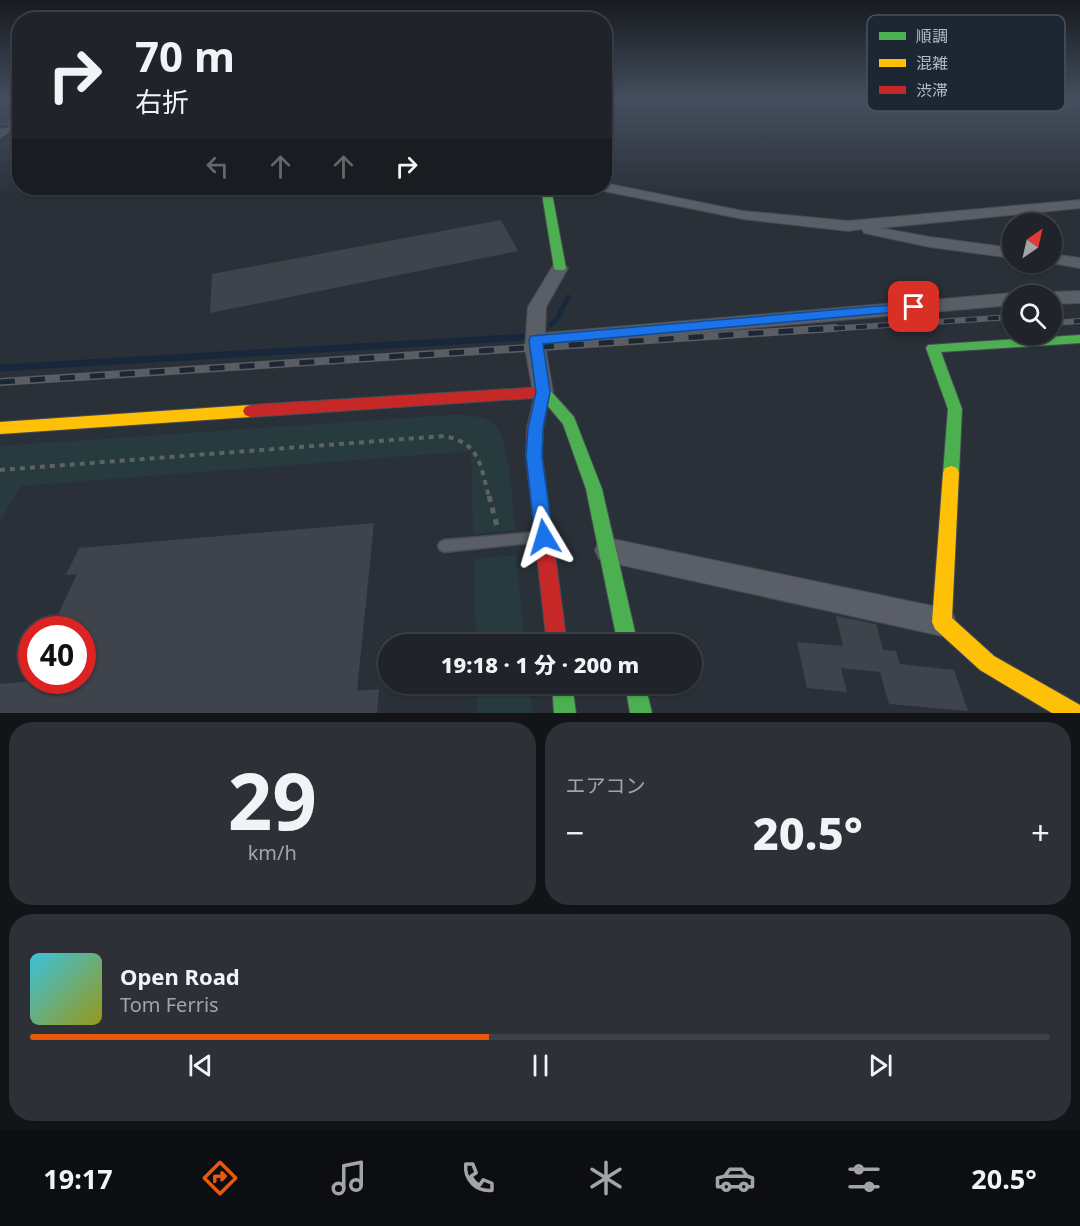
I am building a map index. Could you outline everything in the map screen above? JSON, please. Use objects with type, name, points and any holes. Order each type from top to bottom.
[{"type":"street","points":[[612,189],[743,215],[801,223],[848,226],[930,242],[1002,252]]},
{"type":"street","points":[[547,195],[560,268],[537,307],[535,340],[543,392],[535,428],[534,456],[556,634]]},
{"type":"street","points":[[848,226],[1080,204]]},
{"type":"street","points":[[1062,260],[1080,263]]},
{"type":"street","points":[[1062,298],[1080,297]]},
{"type":"street","points":[[535,340],[1002,300]]},
{"type":"street","points":[[942,622],[955,409],[933,348],[1080,339]]},
{"type":"street","points":[[0,428],[543,392]]},
{"type":"street","points":[[543,392],[569,422],[578,442],[594,489],[626,634]]},
{"type":"street","points":[[608,550],[942,622],[987,663],[1073,713]]},
{"type":"street","points":[[563,694],[566,713]]},
{"type":"street","points":[[637,694],[641,713]]},
{"type":"lane","points":[[444,546],[544,537]]},
{"type":"path","points":[[0,470],[444,436],[461,439],[471,445],[477,453],[501,541]]},
{"type":"green space","points":[[448,415],[484,418],[494,424],[500,432],[512,490],[515,530],[473,534],[471,451],[21,486],[0,521],[0,446]]},
{"type":"green space","points":[[516,555],[524,634],[476,634],[474,559]]},
{"type":"green space","points":[[477,694],[530,694],[533,713],[478,713]]},
{"type":"building","points":[[501,220],[518,251],[210,313],[212,274]]},
{"type":"building","points":[[374,523],[357,691],[378,689],[377,713],[0,713],[0,684],[18,682],[18,694],[96,694],[96,616],[58,616],[77,574],[66,575],[79,548]]},
{"type":"building","points":[[836,616],[876,624],[883,650],[896,651],[900,664],[954,670],[968,711],[889,704],[880,672],[841,668],[847,692],[807,688],[797,642],[843,646]]},
{"type":"waterway","points":[[0,140],[9,132]]},
{"type":"waterway","points":[[551,325],[558,317],[568,297]]},
{"type":"waterway","points":[[0,368],[526,337]]},
{"type":"railway","points":[[812,330],[1002,318]]},
{"type":"railway","points":[[1062,322],[1080,321]]},
{"type":"railway","points":[[0,382],[835,328]]},
{"type":"traffic: fast","points":[[547,195],[560,268]]},
{"type":"traffic: fast","points":[[951,473],[955,409],[933,348],[1080,339]]},
{"type":"traffic: fast","points":[[543,392],[569,421],[594,489],[626,634]]},
{"type":"traffic: fast","points":[[563,694],[565,713]]},
{"type":"traffic: fast","points":[[637,694],[641,713]]},
{"type":"traffic: slow","points":[[0,428],[250,411]]},
{"type":"traffic: slow","points":[[951,473],[942,622],[987,663],[1073,713]]},
{"type":"traffic: jam","points":[[543,392],[535,428],[534,456],[556,634]]},
{"type":"traffic: jam","points":[[250,411],[543,392]]},
{"type":"route","points":[[544,537],[534,456],[535,428],[543,392],[535,340],[914,307]]}]
